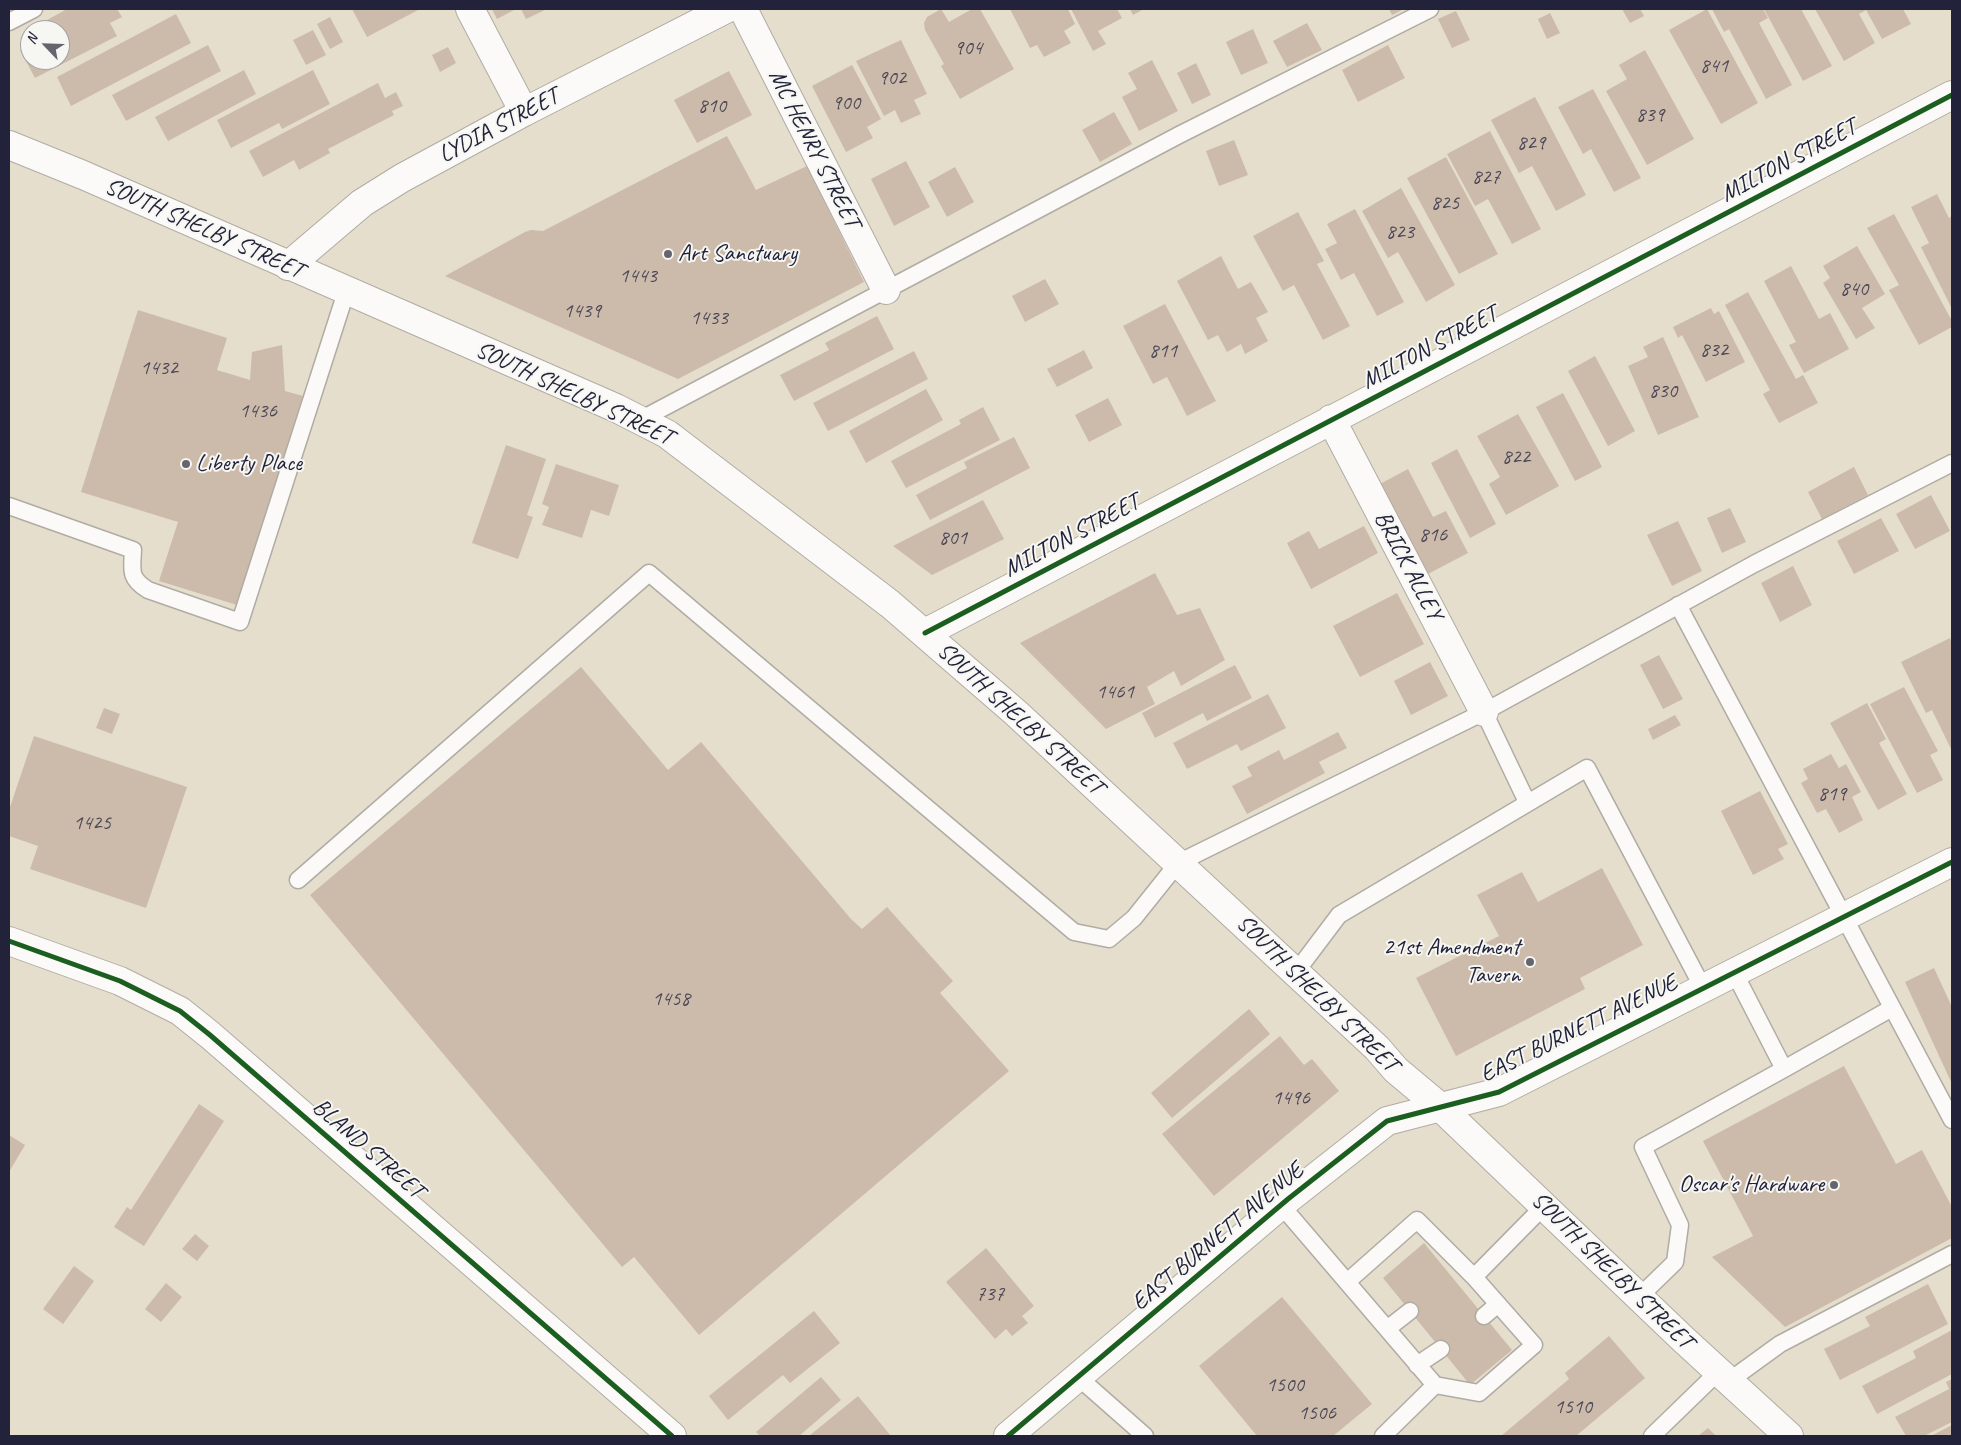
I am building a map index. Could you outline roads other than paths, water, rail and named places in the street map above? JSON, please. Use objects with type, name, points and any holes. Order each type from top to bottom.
[{"type":"street","points":[[470,9],[524,112]]},
{"type":"street","name":"LYDIA STREET","points":[[288,266],[362,203],[402,178],[524,112],[726,9]]},
{"type":"street","name":"MC HENRY STREET","points":[[743,9],[886,290]]},
{"type":"street","name":"MILTON STREET","points":[[926,633],[1952,95]]},
{"type":"street","name":"SOUTH SHELBY STREET","points":[[9,145],[640,420],[667,434],[890,604],[926,633],[1005,703],[1296,972],[1377,1048],[1396,1070],[1439,1106],[1788,1436]]},
{"type":"street","name":"BRICK ALLEY","points":[[1331,419],[1484,712]]},
{"type":"street","name":"EAST BURNETT AVENUE","points":[[1008,1436],[1281,1205],[1387,1120],[1499,1092],[1952,862]]},
{"type":"street","name":"BLAND STREET","points":[[9,941],[120,981],[180,1011],[218,1041],[672,1436]]},
{"type":"lane","points":[[9,22],[34,9]]},
{"type":"lane","points":[[640,420],[1179,135],[1430,9]]},
{"type":"lane","points":[[9,506],[134,550],[132,570],[137,583],[148,590],[240,622],[346,292]]},
{"type":"lane","points":[[298,880],[649,573],[1074,932],[1109,939],[1134,918],[1178,863],[1484,712],[1754,564],[1952,463]]},
{"type":"lane","points":[[1678,605],[1952,1120]]},
{"type":"lane","points":[[1484,712],[1527,802]]},
{"type":"lane","points":[[1296,972],[1339,915],[1587,768],[1703,988]]},
{"type":"lane","points":[[1734,972],[1784,1069]]},
{"type":"lane","points":[[1639,1297],[1675,1262],[1680,1225],[1643,1147],[1892,1008]]},
{"type":"lane","points":[[1281,1205],[1435,1385],[1479,1393],[1534,1345],[1474,1277],[1456,1270],[1417,1220],[1347,1282]]},
{"type":"lane","points":[[1474,1277],[1544,1206]]},
{"type":"lane","points":[[1652,1436],[1724,1376],[1780,1344],[1952,1254]]},
{"type":"lane","points":[[1484,1316],[1498,1304]]},
{"type":"lane","points":[[1387,1329],[1410,1311]]},
{"type":"lane","points":[[1418,1365],[1441,1349]]},
{"type":"lane","points":[[1078,1377],[1145,1436]]},
{"type":"lane","points":[[1383,1436],[1435,1385]]},
{"type":"place","name":"Art Sanctuary","points":[[668,254]]},
{"type":"place","name":"Liberty Place","points":[[186,464]]},
{"type":"place","name":"21st Amendment Tavern","points":[[1530,962]]},
{"type":"place","name":"Oscar's Hardware","points":[[1834,1185]]}]
